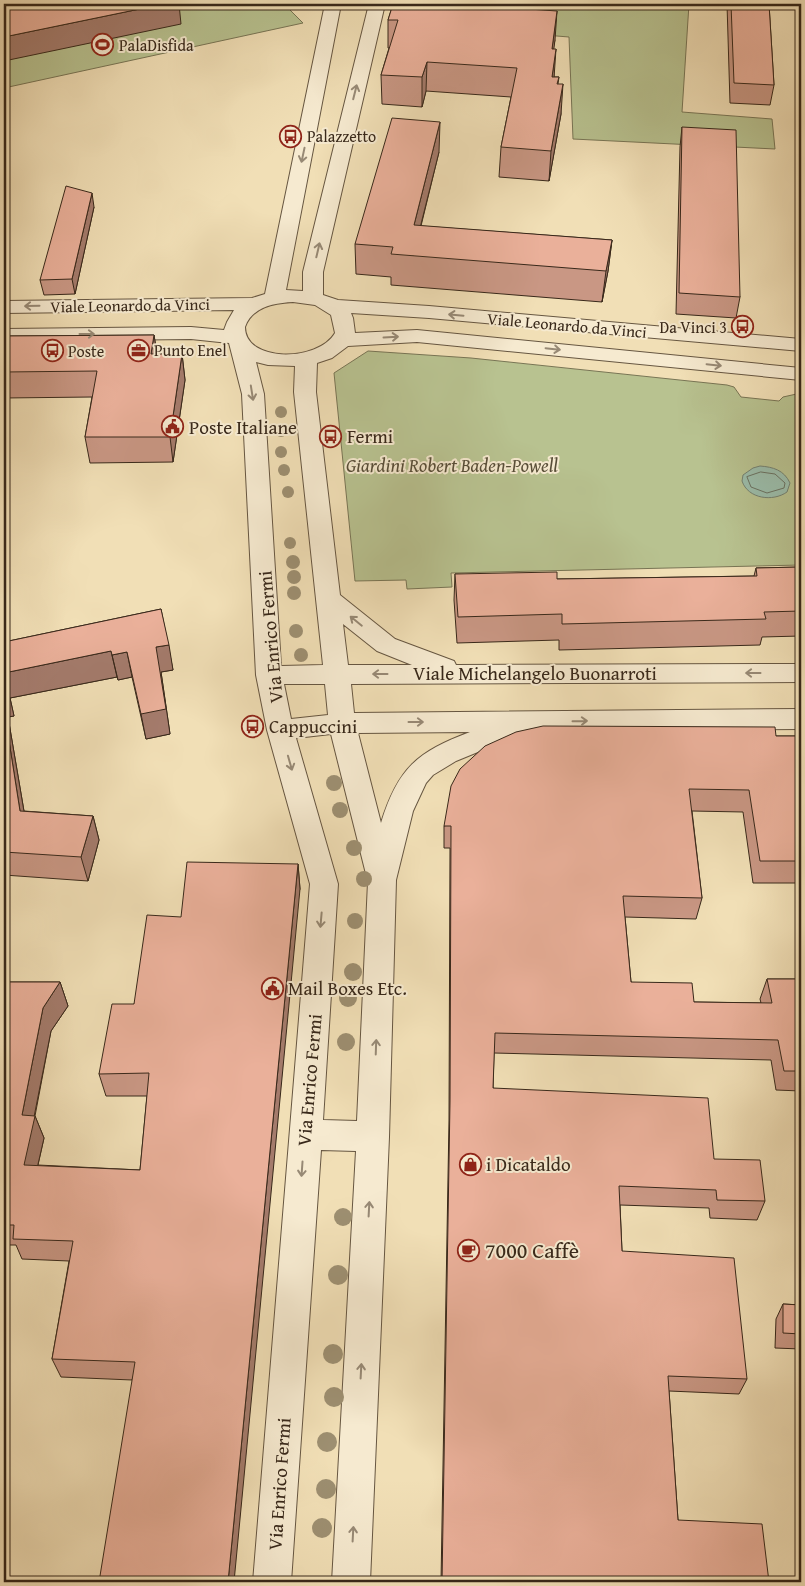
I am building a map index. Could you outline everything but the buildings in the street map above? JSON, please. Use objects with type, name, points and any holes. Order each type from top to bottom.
[{"type":"street","points":[[265,301],[333,4]]},
{"type":"street","points":[[312,298],[313,272],[377,4]]},
{"type":"street","points":[[293,296],[312,298],[332,306],[342,315],[346,326],[342,340],[333,349],[321,356],[290,362],[265,359],[252,353],[239,341],[235,327],[242,314],[265,301],[293,296]]},
{"type":"street","name":"Viale Leonardo da Vinci","points":[[4,307],[265,301]]},
{"type":"street","name":"Viale Leonardo da Vinci","points":[[332,306],[429,312],[801,346]]},
{"type":"street","name":"Viale Leonardo da Vinci","points":[[4,335],[191,333],[239,341]]},
{"type":"street","name":"Viale Leonardo da Vinci","points":[[342,340],[417,336],[801,374]]},
{"type":"street","name":"Via Enrico Fermi","points":[[239,341],[253,394],[269,675],[280,730],[324,884],[272,1582]]},
{"type":"street","points":[[306,360],[305,392],[342,723],[382,882]]},
{"type":"street","points":[[328,598],[386,645],[461,674]]},
{"type":"street","name":"Viale Michelangelo Buonarroti","points":[[269,675],[801,673]]},
{"type":"street","points":[[280,730],[342,723],[801,719]]},
{"type":"street","points":[[351,1582],[382,882],[392,828],[405,796],[417,775],[436,760],[461,746],[531,722]]},
{"type":"street","points":[[304,1134],[372,1137]]},
{"type":"green space","name":"PalaDisfida","points":[[4,4],[284,4],[303,23],[4,88]]},
{"type":"green space","points":[[450,4],[689,4],[682,112],[772,119],[775,149],[573,139],[569,37],[446,27]]},
{"type":"green space","name":"Giardini Robert Baden-Powell","points":[[368,351],[471,358],[727,385],[734,387],[741,397],[779,401],[783,397],[801,393],[801,565],[451,573],[452,587],[407,589],[406,580],[355,581],[334,373]]},
{"type":"water","points":[[760,466],[774,468],[785,475],[790,483],[787,492],[768,498],[750,492],[742,481],[743,475],[753,468]]},
{"type":"place","name":"PalaDisfida","points":[[103,45]]},
{"type":"place","name":"Palazzetto","points":[[291,136]]},
{"type":"place","name":"Da Vinci 3","points":[[743,327]]},
{"type":"place","name":"Punto Enel","points":[[138,350]]},
{"type":"place","name":"Poste","points":[[52,351]]},
{"type":"place","name":"Poste Italiane","points":[[173,427]]},
{"type":"place","name":"Fermi","points":[[331,436]]},
{"type":"place","name":"Cappuccini","points":[[253,726]]},
{"type":"place","name":"Mail Boxes Etc.","points":[[272,988]]},
{"type":"place","name":"i Dicataldo","points":[[470,1164]]},
{"type":"place","name":"7000 Caffè","points":[[469,1250]]}]
